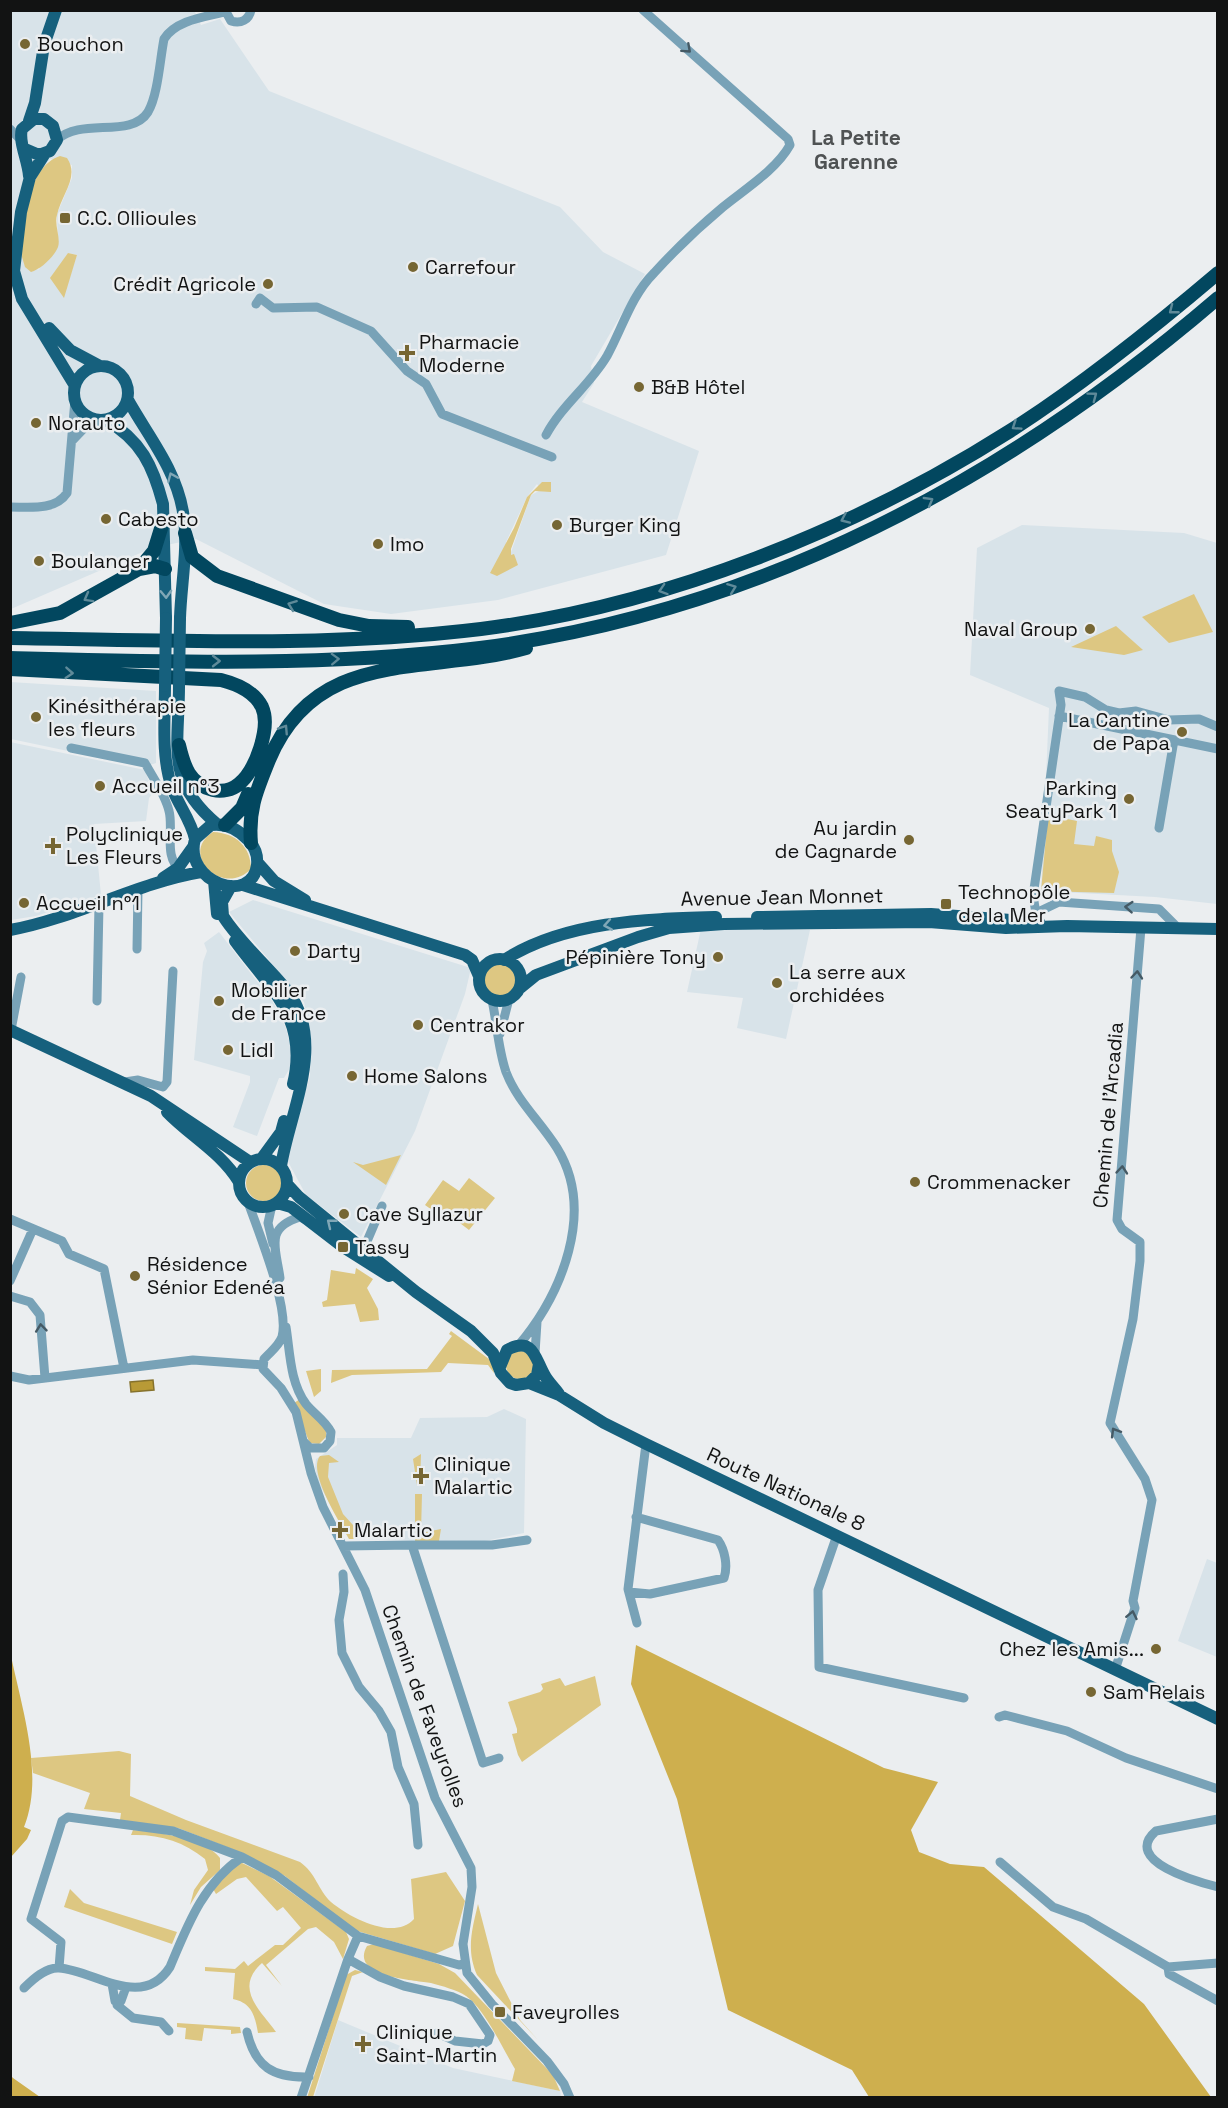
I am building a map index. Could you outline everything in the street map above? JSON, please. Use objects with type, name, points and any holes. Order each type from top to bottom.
[{"type":"highway","points":[[10,638],[350,640],[479,629],[536,621],[656,592],[752,560],[909,490],[980,450],[1047,405],[1176,308],[1218,273]]},
{"type":"highway","points":[[251,843],[249,822],[252,803],[279,736],[290,719],[318,694],[361,676],[509,652],[702,600],[912,511],[1049,428],[1182,328],[1218,298]]},
{"type":"highway","points":[[139,569],[154,551],[163,522]]},
{"type":"highway","points":[[185,533],[192,557],[210,572],[310,612],[339,620],[369,626],[404,627],[482,620],[536,621]]},
{"type":"highway","points":[[10,623],[60,613],[139,569],[156,566],[165,569]]},
{"type":"highway","points":[[10,658],[276,661],[367,658],[481,648],[592,629]]},
{"type":"highway","points":[[10,669],[220,680],[247,690],[262,707],[267,737],[261,760],[242,808],[221,824]]},
{"type":"highway","points":[[179,745],[183,763],[196,783],[212,789],[228,790],[239,784],[250,770],[261,740],[265,717]]},
{"type":"main road","points":[[30,177],[23,144],[27,123],[35,103],[44,45],[56,10]]},
{"type":"main road","points":[[35,103],[49,123],[57,140],[53,148],[44,154],[30,177],[14,271],[18,290],[75,386]]},
{"type":"main road","points":[[27,123],[49,123]]},
{"type":"main road","points":[[23,144],[34,154],[44,154]]},
{"type":"main road","points":[[16,255],[30,298],[44,322],[70,351],[100,366],[114,369],[123,376],[128,386],[128,400],[122,411],[106,420]]},
{"type":"main road","points":[[100,366],[82,374],[75,386],[75,400],[79,408],[93,419],[106,420],[130,436],[145,457],[159,488],[163,504],[167,766],[173,790],[190,823],[196,873]]},
{"type":"main road","points":[[128,400],[171,473],[181,501],[185,533],[180,618],[178,764],[185,790],[197,807],[251,843],[257,854],[258,863],[255,874],[237,886],[222,902],[223,916],[288,991],[298,1009],[303,1032],[305,1065],[281,1166],[287,1184],[298,1197],[361,1254]]},
{"type":"main road","points":[[165,569],[177,577],[181,586]]},
{"type":"main road","points":[[158,882],[182,863],[206,827],[221,824]]},
{"type":"main road","points":[[258,863],[274,881],[325,910]]},
{"type":"main road","points":[[10,930],[99,905],[158,882],[196,873],[214,881],[325,910],[452,950],[512,963],[519,971],[520,988],[509,999],[492,1000],[482,992],[479,976],[472,960],[452,950]]},
{"type":"main road","points":[[214,881],[215,906],[221,923],[281,1000],[296,1038],[296,1071],[281,1132],[256,1160],[242,1170],[239,1182],[241,1193],[248,1202],[260,1207],[274,1204],[291,1207],[471,1331],[498,1344],[515,1346],[537,1359],[537,1375],[529,1383],[516,1385],[510,1383],[504,1379],[493,1353],[471,1331]]},
{"type":"main road","name":"Avenue Jean Monnet","points":[[499,960],[583,930],[666,918],[931,914],[1028,920],[1067,926],[1218,928]]},
{"type":"main road","name":"Avenue Jean Monnet","points":[[520,988],[536,975],[638,937],[669,928],[724,924],[1028,920]]},
{"type":"main road","points":[[479,976],[485,966],[499,960]]},
{"type":"main road","points":[[11,1030],[125,1082],[256,1160],[275,1162],[281,1166]]},
{"type":"main road","points":[[151,1096],[180,1126],[213,1150],[239,1182]]},
{"type":"main road","points":[[274,1204],[284,1194],[287,1184]]},
{"type":"main road","points":[[500,1367],[503,1355],[515,1346]]},
{"type":"main road","name":"Route Nationale 8","points":[[537,1359],[559,1395]]},
{"type":"main road","name":"Route Nationale 8","points":[[529,1383],[559,1395],[604,1423],[646,1444],[999,1612],[1218,1710]]},
{"type":"main road","name":"Route Nationale 8","points":[[1117,1666],[1218,1719]]},
{"type":"street","points":[[49,123],[72,130],[129,125],[139,121],[151,105],[164,39],[168,32],[186,23],[225,11],[231,21],[240,23],[248,18],[251,10]]},
{"type":"street","points":[[546,435],[556,417],[581,390],[606,357],[640,290],[652,274],[720,209],[786,152],[790,145],[788,139],[757,110],[643,10]]},
{"type":"street","points":[[23,144],[10,127],[27,123]]},
{"type":"street","points":[[57,140],[72,130]]},
{"type":"street","points":[[256,304],[260,298],[273,308],[317,307],[342,320],[362,326],[379,337],[407,371],[426,384],[441,414],[552,457]]},
{"type":"street","points":[[10,507],[47,506],[63,499],[67,493],[75,400]]},
{"type":"street","points":[[72,441],[93,419]]},
{"type":"street","points":[[1028,920],[1061,705],[1059,691],[1086,697],[1106,710],[1119,713],[1136,711],[1168,720],[1199,718],[1218,727]]},
{"type":"street","points":[[1059,716],[1218,749]]},
{"type":"street","points":[[1159,828],[1174,740]]},
{"type":"street","points":[[70,747],[145,763],[169,811],[171,850],[182,863],[196,873]]},
{"type":"street","points":[[137,949],[138,890]]},
{"type":"street","points":[[1033,896],[1059,902],[1159,909],[1179,929]]},
{"type":"street","points":[[1028,920],[1059,902]]},
{"type":"street","points":[[97,1001],[99,905]]},
{"type":"street","name":"Chemin de l'Arcadia","points":[[1117,1666],[1135,1608],[1132,1601],[1152,1500],[1145,1479],[1110,1423],[1133,1318],[1140,1261],[1140,1242],[1122,1229],[1117,1220],[1141,928]]},
{"type":"street","points":[[125,1082],[138,1080],[163,1087],[167,1082],[173,971]]},
{"type":"street","points":[[11,1030],[21,977]]},
{"type":"street","points":[[499,1036],[509,999]]},
{"type":"street","points":[[492,1000],[506,1072],[524,1106],[557,1149],[570,1179],[574,1202],[568,1254],[537,1322],[515,1346]]},
{"type":"street","points":[[10,1376],[29,1380],[193,1359],[263,1365],[264,1359],[278,1345],[283,1333],[275,1279],[248,1202]]},
{"type":"street","points":[[274,1204],[268,1223],[278,1267]]},
{"type":"street","points":[[361,1254],[382,1206]]},
{"type":"street","points":[[304,1442],[310,1448],[317,1449],[328,1445],[331,1432],[323,1420],[305,1402],[295,1379],[290,1358],[274,1238],[278,1228],[286,1221],[300,1217],[311,1222]]},
{"type":"street","points":[[10,1220],[62,1241],[69,1254],[104,1269],[124,1368]]},
{"type":"street","points":[[10,1281],[33,1229]]},
{"type":"street","points":[[10,1296],[30,1302],[40,1315],[45,1378]]},
{"type":"street","points":[[537,1322],[537,1359]]},
{"type":"street","points":[[272,1351],[281,1351],[290,1358]]},
{"type":"street","name":"Chemin de Faveyrolles","points":[[263,1365],[265,1374],[290,1401],[299,1420],[311,1473],[323,1507],[365,1590],[435,1798],[471,1868],[472,1887],[463,1944],[464,1964]]},
{"type":"street","points":[[637,1623],[629,1592],[646,1444]]},
{"type":"street","points":[[311,1473],[312,1459],[317,1449]]},
{"type":"street","points":[[629,1592],[660,1592],[724,1578],[726,1571],[723,1547],[718,1540],[636,1517]]},
{"type":"street","points":[[837,1535],[818,1590],[819,1668],[964,1698]]},
{"type":"street","points":[[343,1546],[492,1545],[527,1540]]},
{"type":"street","points":[[412,1545],[483,1763],[499,1758]]},
{"type":"street","points":[[343,1574],[344,1592],[339,1620],[342,1653],[359,1687],[379,1712],[391,1732],[398,1767],[414,1804],[418,1845]]},
{"type":"street","points":[[999,1717],[1005,1715],[1067,1731],[1126,1758],[1218,1789]]},
{"type":"street","points":[[59,1968],[61,1942],[32,1919],[62,1821],[68,1817],[82,1818],[173,1831],[242,1857],[276,1875],[358,1936],[459,1965],[464,1964],[478,1988],[547,2061],[564,2084],[570,2097]]},
{"type":"street","points":[[1218,1819],[1156,1831],[1150,1836],[1148,1854],[1153,1861],[1192,1880],[1218,1887]]},
{"type":"street","points":[[24,1988],[41,1972],[59,1968],[126,1987],[150,1984],[166,1973],[193,1911],[227,1867],[242,1857]]},
{"type":"street","points":[[1000,1862],[1053,1907],[1086,1919],[1168,1967],[1218,1963]]},
{"type":"street","points":[[301,2097],[358,1936]]},
{"type":"street","points":[[348,1959],[396,1983],[469,2004],[490,2036],[489,2041],[483,2044],[455,2041],[437,2033]]},
{"type":"street","points":[[1168,1967],[1169,1974],[1218,2001]]},
{"type":"street","points":[[112,1984],[112,1999],[117,2001],[117,2005],[133,2018],[161,2022],[169,2031]]},
{"type":"street","points":[[117,2001],[121,2001],[126,1987]]},
{"type":"street","points":[[247,2032],[252,2052],[271,2072],[283,2076],[309,2077]]},
{"type":"shaded area","points":[[194,10],[201,25],[220,19],[269,91],[560,207],[603,252],[645,274],[591,366],[594,383],[582,402],[699,451],[666,555],[498,600],[391,614],[324,604],[196,539],[152,548],[11,609],[10,11]],"holes":[[[50,159],[72,165],[72,178],[57,214],[58,246],[38,270],[22,242],[31,193],[36,179]],[[68,253],[77,255],[63,297]],[[537,484],[541,490],[531,495],[510,555],[506,542],[527,497]]]},
{"type":"shaded area","points":[[60,156],[67,158],[71,179],[57,215],[58,247],[47,262],[31,272],[25,267],[22,257],[25,215],[29,199],[40,172],[49,162]]},
{"type":"shaded area","points":[[68,253],[77,255],[64,298],[50,278]]},
{"type":"shaded area","points":[[542,482],[551,482],[551,492],[535,491],[531,495],[511,549],[511,555],[514,554],[518,565],[497,576],[490,573],[514,528],[527,497]]},
{"type":"shaded area","points":[[1022,525],[1184,533],[1217,543],[1217,904],[1155,897],[1041,891],[1049,708],[970,675],[977,548]]},
{"type":"shaded area","points":[[1194,594],[1213,632],[1169,643],[1142,617]]},
{"type":"shaded area","points":[[1116,626],[1143,650],[1124,655],[1071,647]]},
{"type":"shaded area","points":[[10,682],[156,691],[156,763],[144,767],[11,739]]},
{"type":"shaded area","name":"Polyclinique Les Fleurs","points":[[10,742],[145,770],[153,793],[149,798],[146,821],[94,824],[101,895],[36,916],[11,920]]},
{"type":"shaded area","points":[[1048,815],[1077,821],[1074,844],[1094,846],[1096,836],[1112,840],[1112,851],[1119,872],[1114,893],[1041,891]]},
{"type":"shaded area","points":[[213,832],[229,835],[241,843],[248,854],[251,869],[240,877],[228,879],[208,870],[202,861],[200,851],[203,841]]},
{"type":"shaded area","points":[[253,900],[471,968],[465,994],[415,1131],[361,1237],[306,1195],[286,1158],[310,1076],[311,1037],[304,1002],[229,912]]},
{"type":"shaded area","points":[[701,929],[810,930],[786,1039],[737,1028],[743,998],[687,992]]},
{"type":"shaded area","points":[[219,932],[273,1002],[286,1028],[292,1052],[290,1068],[284,1078],[279,1078],[257,1136],[233,1127],[250,1082],[250,1076],[194,1060],[203,962],[207,951],[204,943]]},
{"type":"shaded area","points":[[500,963],[512,968],[517,980],[512,992],[500,997],[488,992],[483,980],[488,968]]},
{"type":"shaded area","points":[[401,1155],[386,1185],[353,1162],[363,1165]]},
{"type":"shaded area","points":[[264,1165],[277,1170],[282,1183],[277,1196],[264,1201],[251,1196],[246,1183],[251,1170]]},
{"type":"shaded area","points":[[469,1178],[495,1198],[469,1230],[452,1217],[450,1219],[441,1213],[439,1215],[425,1205],[443,1180],[459,1191]]},
{"type":"shaded area","points":[[356,1268],[373,1279],[367,1288],[378,1309],[379,1320],[360,1322],[355,1304],[323,1307],[322,1302],[327,1300],[331,1270],[355,1274]]},
{"type":"shaded area","points":[[451,1331],[493,1362],[494,1373],[488,1365],[448,1363],[441,1372],[352,1375],[331,1383],[332,1370],[427,1369],[452,1336],[449,1334]]},
{"type":"shaded area","points":[[520,1351],[530,1355],[534,1365],[530,1375],[520,1379],[510,1375],[506,1365],[510,1355]]},
{"type":"shaded area","points":[[321,1369],[321,1391],[314,1397],[306,1371]]},
{"type":"shaded area","points":[[153,1380],[154,1390],[131,1392],[130,1382]]},
{"type":"shaded area","points":[[300,1399],[326,1430],[326,1437],[319,1444],[310,1443],[308,1439],[294,1403]]},
{"type":"shaded area","name":"Clinique Malartic","points":[[504,1409],[526,1419],[524,1533],[485,1541],[349,1539],[319,1484],[315,1468],[316,1459],[337,1445],[337,1438],[411,1438],[420,1418],[487,1417]]},
{"type":"shaded area","points":[[421,1454],[420,1485],[417,1485],[413,1459]]},
{"type":"shaded area","points":[[329,1455],[339,1462],[329,1463],[328,1477],[343,1514],[363,1536],[360,1539],[349,1539],[321,1485],[317,1463],[320,1456]]},
{"type":"shaded area","points":[[415,1494],[422,1494],[421,1533],[441,1529],[439,1541],[415,1541]]},
{"type":"shaded area","points":[[1207,1559],[1217,1563],[1217,1657],[1178,1641]]},
{"type":"shaded area","points":[[636,1645],[884,1768],[938,1782],[911,1830],[919,1852],[950,1864],[984,1867],[1144,2004],[1211,2097],[869,2097],[852,2070],[728,2010],[677,1799],[631,1684]]},
{"type":"shaded area","points":[[10,1651],[25,1717],[32,1763],[30,1807],[24,1827],[31,1830],[27,1839],[11,1857]]},
{"type":"shaded area","points":[[595,1676],[601,1705],[522,1762],[512,1734],[517,1733],[517,1729],[508,1702],[540,1692],[543,1689],[541,1684],[560,1678],[565,1686]]},
{"type":"shaded area","points":[[119,1751],[131,1754],[130,1796],[186,1820],[300,1862],[310,1871],[331,1902],[372,1925],[395,1928],[414,1919],[411,1879],[446,1872],[465,1901],[453,1946],[435,1954],[354,1930],[285,1876],[242,1853],[178,1828],[120,1820],[121,1813],[84,1809],[90,1793],[33,1773],[31,1758]]},
{"type":"shaded area","points":[[133,1830],[180,1837],[204,1845],[220,1858],[220,1870],[201,1887],[190,1905],[194,1890],[208,1870],[205,1859],[179,1843],[161,1837],[131,1835]]},
{"type":"shaded area","points":[[240,1862],[269,1876],[346,1932],[349,1939],[343,1959],[334,1942],[316,1927],[308,1929],[266,1965],[282,1986],[262,1963],[254,1972],[250,1981],[252,1998],[276,2032],[258,2033],[252,2011],[233,1999],[235,1973],[205,1971],[205,1967],[235,1969],[244,1961],[248,1966],[275,1945],[283,1945],[301,1928],[283,1907],[277,1911],[246,1877],[237,1879],[216,1894],[212,1887]]},
{"type":"shaded area","points":[[70,1889],[84,1903],[177,1932],[172,1944],[64,1907]]},
{"type":"shaded area","points":[[478,1904],[496,1973],[520,2020],[538,2040],[477,1975],[471,1948]]},
{"type":"shaded area","points":[[374,1944],[439,1964],[455,1973],[553,2075],[560,2091],[512,2081],[515,2069],[486,2019],[473,2002],[466,1996],[445,1987],[375,1971],[367,1964],[364,1956],[367,1946]]},
{"type":"shaded area","points":[[355,1970],[363,1972],[352,1976],[313,2097],[307,2098],[346,1975]]},
{"type":"shaded area","name":"Clinique Saint-Martin","points":[[338,2020],[453,2068],[560,2091],[561,2097],[314,2098]]},
{"type":"shaded area","points":[[177,2023],[240,2027],[241,2033],[231,2034],[231,2030],[204,2028],[202,2041],[185,2039],[186,2028],[177,2027]]},
{"type":"shaded area","points":[[11,2076],[13,2078],[40,2097],[11,2097]]},
{"type":"place","name":"Bouchon","points":[[25,44]]},
{"type":"place","name":"C.C. Ollioules","points":[[65,218]]},
{"type":"place","name":"Carrefour","points":[[413,267]]},
{"type":"place","name":"Crédit Agricole","points":[[268,284]]},
{"type":"place","name":"Pharmacie Moderne","points":[[407,353]]},
{"type":"place","name":"B&B Hôtel","points":[[639,387]]},
{"type":"place","name":"Norauto","points":[[36,423]]},
{"type":"place","name":"Cabesto","points":[[106,519]]},
{"type":"place","name":"Burger King","points":[[557,525]]},
{"type":"place","name":"Imo","points":[[378,544]]},
{"type":"place","name":"Boulanger","points":[[39,561]]},
{"type":"place","name":"Naval Group","points":[[1090,629]]},
{"type":"place","name":"Kinésithérapie les fleurs","points":[[36,717]]},
{"type":"place","name":"La Cantine de Papa","points":[[1182,732]]},
{"type":"place","name":"Accueil n°3","points":[[100,786]]},
{"type":"place","name":"Parking SeatyPark 1","points":[[1129,799]]},
{"type":"place","name":"Au jardin de Cagnarde","points":[[909,840]]},
{"type":"place","name":"Polyclinique Les Fleurs","points":[[53,846]]},
{"type":"place","name":"Accueil n°1","points":[[24,903]]},
{"type":"place","name":"Technopôle de la Mer","points":[[946,904]]},
{"type":"place","name":"Darty","points":[[295,951]]},
{"type":"place","name":"Pépinière Tony","points":[[718,957]]},
{"type":"place","name":"La serre aux orchidées","points":[[777,983]]},
{"type":"place","name":"Mobilier de France","points":[[219,1001]]},
{"type":"place","name":"Centrakor","points":[[418,1025]]},
{"type":"place","name":"Lidl","points":[[228,1050]]},
{"type":"place","name":"Home Salons","points":[[352,1076]]},
{"type":"place","name":"Crommenacker","points":[[915,1182]]},
{"type":"place","name":"Cave Syllazur","points":[[344,1214]]},
{"type":"place","name":"Tassy","points":[[343,1247]]},
{"type":"place","name":"Résidence Sénior Edenéa","points":[[135,1276]]},
{"type":"place","name":"Clinique Malartic","points":[[421,1476]]},
{"type":"place","name":"Malartic","points":[[340,1530]]},
{"type":"place","name":"Chez les Amis...","points":[[1156,1649]]},
{"type":"place","name":"Sam Relais","points":[[1091,1692]]},
{"type":"place","name":"Faveyrolles","points":[[500,2012]]},
{"type":"place","name":"Clinique Saint-Martin","points":[[363,2044]]},
{"type":"district","name":"La Petite Garenne","points":[[856,150]]}]
